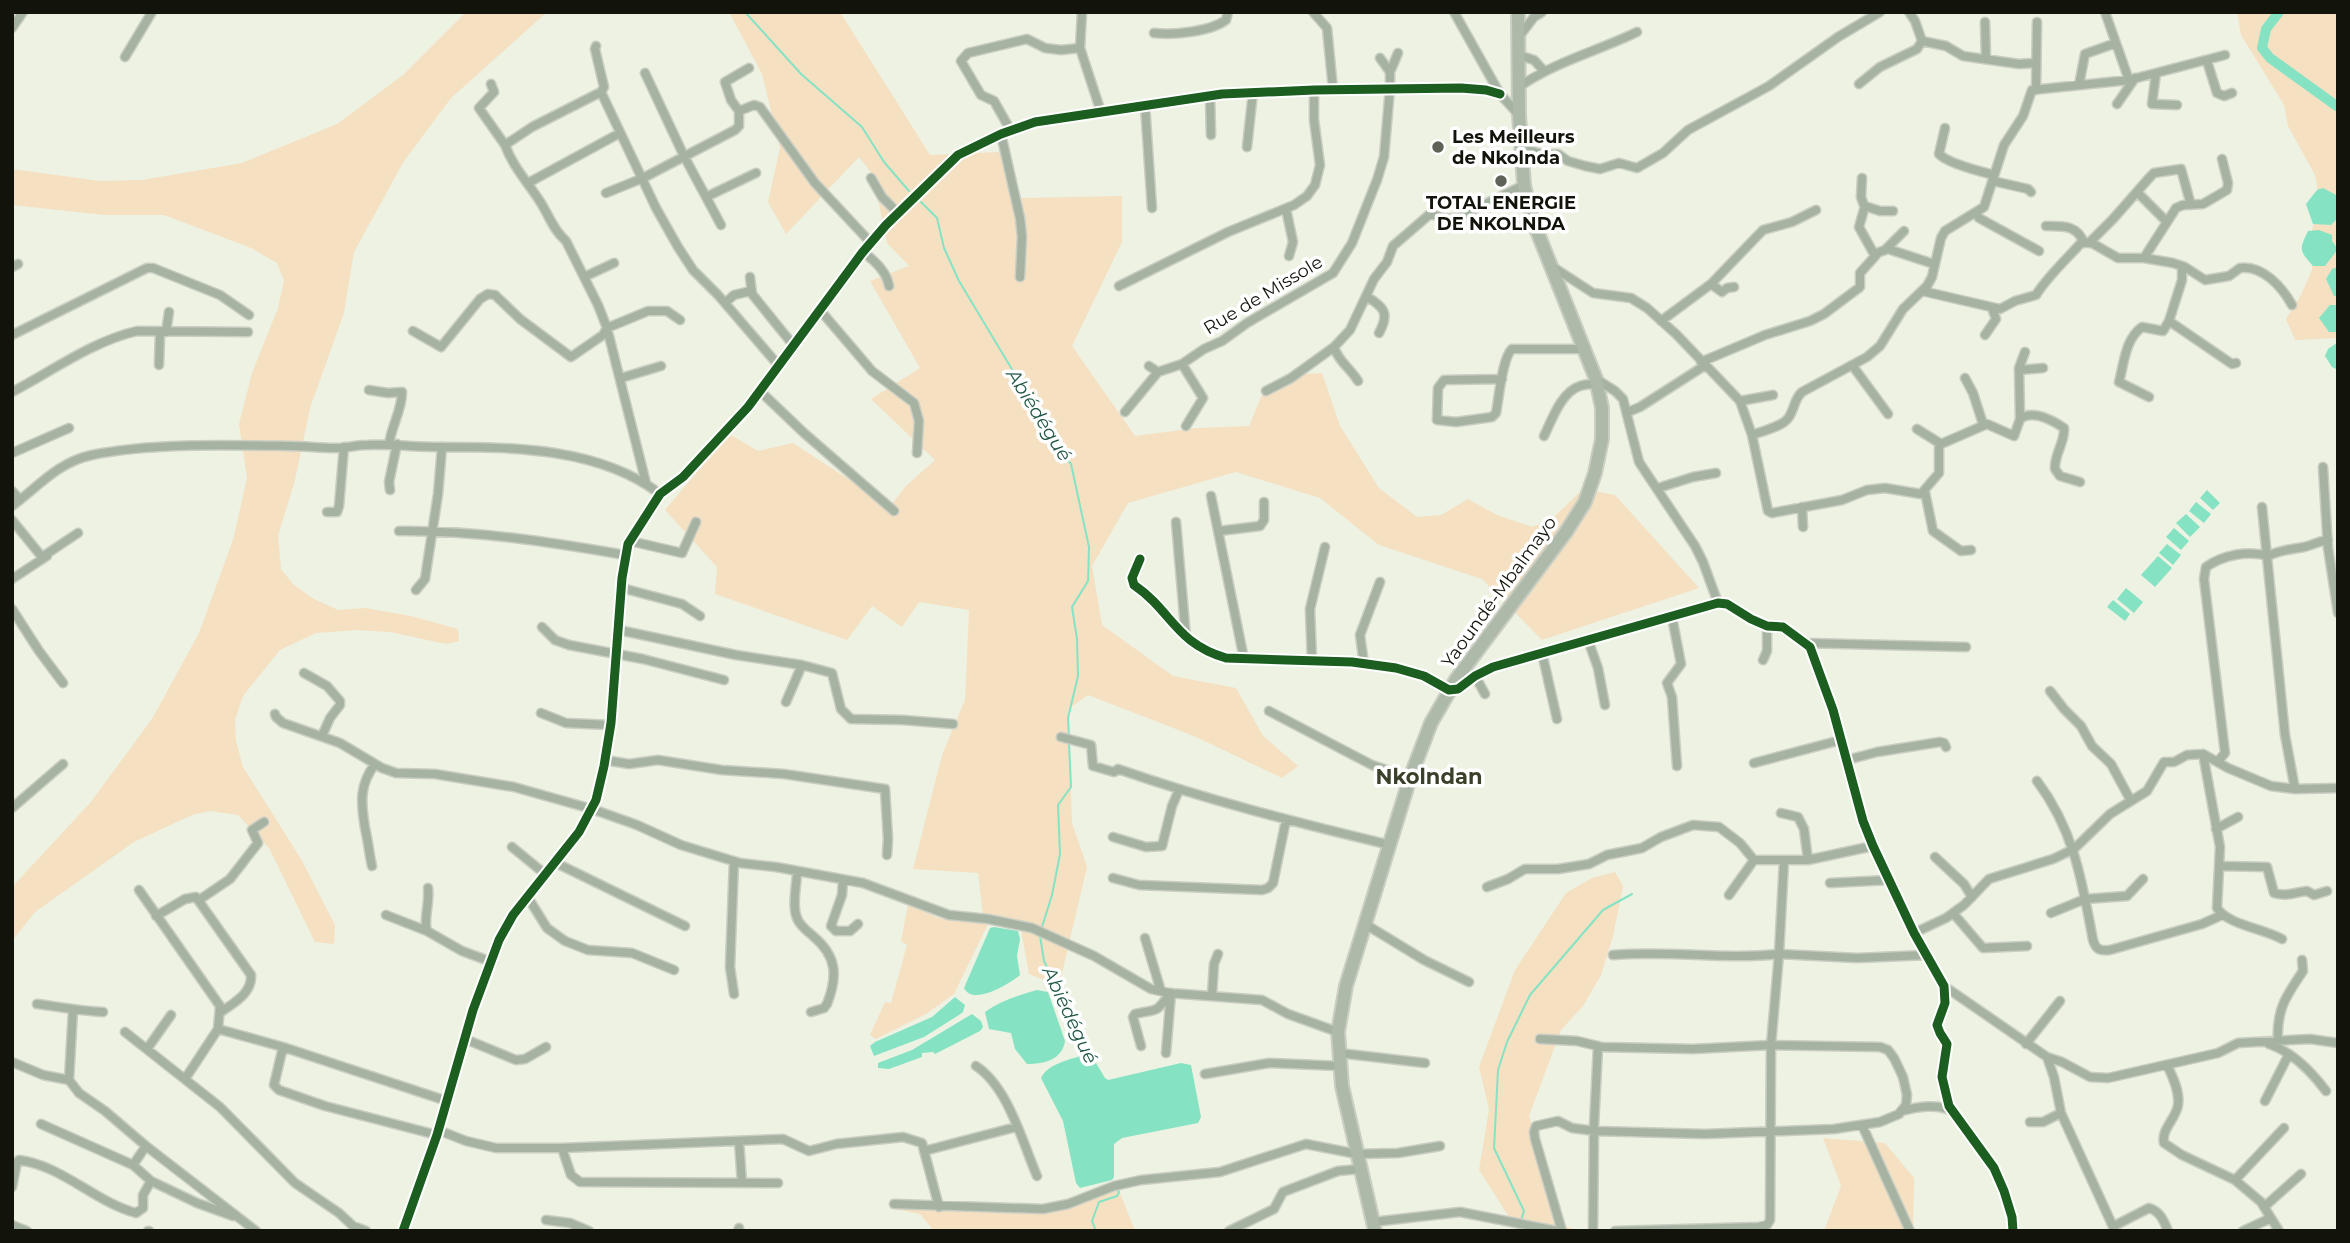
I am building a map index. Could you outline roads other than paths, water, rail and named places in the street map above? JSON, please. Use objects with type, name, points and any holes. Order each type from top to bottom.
[{"type":"highway","name":"Yaoundé-Mbalmayo","points":[[1374,1226],[1346,1112],[1338,1032],[1346,986],[1410,778],[1431,723],[1474,653],[1566,532],[1585,502],[1602,439],[1602,408],[1597,382],[1531,216],[1524,185],[1519,115],[1518,12]]},
{"type":"street","points":[[12,28],[23,12]]},
{"type":"street","points":[[125,57],[152,12]]},
{"type":"street","points":[[1083,12],[1080,48],[1101,112]]},
{"type":"street","points":[[1154,33],[1178,34],[1220,25],[1226,20],[1228,12]]},
{"type":"street","points":[[1313,12],[1327,28],[1333,89]]},
{"type":"street","points":[[1454,12],[1500,94],[1519,115]]},
{"type":"street","points":[[1521,148],[1542,154],[1558,154],[1568,161],[1600,169],[1619,163],[1637,168],[1663,153],[1688,130],[1769,86],[1838,37],[1880,12]]},
{"type":"street","points":[[1909,12],[1922,41]]},
{"type":"street","points":[[2105,12],[2132,79]]},
{"type":"street","points":[[1517,38],[1539,13]]},
{"type":"street","points":[[1985,22],[1986,59]]},
{"type":"street","points":[[2036,90],[2037,22]]},
{"type":"street","points":[[1519,87],[1544,71],[1637,32]]},
{"type":"street","points":[[1011,131],[994,101],[981,95],[961,61],[966,55],[1027,39],[1045,48],[1080,48]]},
{"type":"street","points":[[1922,41],[1946,46],[1963,56],[2019,64],[2036,63]]},
{"type":"street","points":[[1859,84],[1880,67],[1917,49],[1922,41]]},
{"type":"street","points":[[2079,85],[2085,54],[2116,43]]},
{"type":"street","points":[[505,145],[532,127],[601,92],[604,88],[596,46]]},
{"type":"street","points":[[1390,72],[1398,53]]},
{"type":"street","points":[[1518,55],[1535,60],[1544,71]]},
{"type":"street","points":[[1752,435],[1786,421],[1796,397],[1802,392],[1867,357],[1880,346],[1903,309],[1932,277],[1945,231],[1984,206],[2004,145],[2023,116],[2032,90],[2132,79],[2225,55]]},
{"type":"street","points":[[1380,58],[1390,72]]},
{"type":"street","points":[[2207,61],[2217,93],[2224,96],[2232,93]]},
{"type":"street","points":[[606,193],[643,178],[739,127],[739,111],[731,100],[725,82],[749,68]]},
{"type":"street","name":"Rue de Missole","points":[[1158,372],[1182,364],[1204,349],[1223,341],[1247,323],[1334,273],[1352,243],[1384,157],[1391,88],[1390,72]]},
{"type":"street","points":[[645,73],[684,156],[721,225]]},
{"type":"street","points":[[2156,74],[2152,104],[2177,105]]},
{"type":"street","points":[[2117,104],[2132,79]]},
{"type":"street","points":[[491,84],[494,92],[479,108],[566,241],[607,328],[646,484]]},
{"type":"street","points":[[403,1231],[438,1132],[465,1039],[499,940],[513,915],[579,832],[592,809],[605,761],[625,555],[630,541],[660,494],[683,477],[760,391],[863,252],[898,213],[958,155],[1001,134],[1035,122],[1253,92],[1461,88],[1500,94]]},
{"type":"street","points":[[1119,286],[1228,232],[1286,209],[1307,195],[1315,185],[1319,173],[1314,90]]},
{"type":"street","points":[[601,92],[656,208],[678,247],[693,270],[779,366]]},
{"type":"street","points":[[1247,146],[1253,92]]},
{"type":"street","points":[[1210,96],[1211,135]]},
{"type":"street","points":[[739,111],[754,105],[760,107],[815,183],[871,243]]},
{"type":"street","points":[[1145,105],[1152,208]]},
{"type":"street","points":[[1945,128],[1939,154],[1941,158],[2031,192]]},
{"type":"street","points":[[528,183],[620,133]]},
{"type":"street","points":[[1001,134],[1020,218],[1020,277]]},
{"type":"street","points":[[2144,258],[2176,208],[2203,204],[2227,190],[2228,183],[2222,159]]},
{"type":"street","points":[[2086,243],[2154,173],[2181,169],[2191,205]]},
{"type":"street","points":[[706,197],[756,173]]},
{"type":"street","points":[[871,178],[882,197],[898,213]]},
{"type":"street","points":[[1862,178],[1861,197],[1865,208],[1858,227],[1874,254],[1877,254]]},
{"type":"street","points":[[1266,391],[1291,378],[1335,347],[1350,330],[1393,246],[1430,214],[1449,219],[1458,218],[1524,185]]},
{"type":"street","points":[[2137,192],[2167,222]]},
{"type":"street","points":[[1865,208],[1893,211]]},
{"type":"street","points":[[1286,209],[1293,242],[1289,256]]},
{"type":"street","points":[[1661,321],[1711,284],[1763,230],[1792,222],[1816,210]]},
{"type":"street","points":[[1976,213],[1979,218],[2039,251]]},
{"type":"street","points":[[2046,226],[2073,228],[2086,243]]},
{"type":"street","points":[[1628,412],[1640,407],[1702,364],[1765,335],[1824,314],[1860,286],[1860,273],[1904,231]]},
{"type":"street","points":[[1922,291],[2000,309],[2015,300],[2036,295],[2046,278],[2056,271],[2081,243],[2086,243],[2098,245],[2118,258],[2144,258],[2182,266],[2205,280],[2229,276],[2240,268],[2253,269],[2273,280],[2285,292],[2292,305]]},
{"type":"street","points":[[1885,249],[1934,264]]},
{"type":"street","points":[[863,252],[883,272],[889,286]]},
{"type":"street","points":[[584,277],[614,264]]},
{"type":"street","points":[[1550,265],[1593,293],[1630,298],[1647,308],[1676,334],[1740,401],[1752,435],[1766,509],[1772,513],[1842,500],[1867,490],[1885,488],[1917,494],[1924,492],[1938,474],[1941,444],[1991,424],[2014,436],[2020,419],[2019,370],[2025,352]]},
{"type":"street","points":[[2148,397],[2119,383],[2128,347],[2130,340],[2142,327],[2163,331],[2169,321],[2182,280],[2182,266]]},
{"type":"street","points":[[12,335],[147,268],[220,295],[248,315]]},
{"type":"street","points":[[750,277],[751,290],[794,346]]},
{"type":"street","points":[[1711,284],[1722,292],[1734,287]]},
{"type":"street","points":[[725,303],[734,295],[751,290]]},
{"type":"street","points":[[413,331],[442,347],[480,299],[488,295],[495,295],[520,319],[571,356],[604,335],[607,328],[648,311],[660,309],[680,320]]},
{"type":"street","points":[[1366,296],[1380,306],[1385,314],[1386,320],[1379,333]]},
{"type":"street","points":[[1985,335],[1996,319],[1992,308]]},
{"type":"street","points":[[820,310],[872,371],[914,403],[919,421],[917,453]]},
{"type":"street","points":[[159,365],[163,332],[169,312]]},
{"type":"street","points":[[2169,321],[2232,364],[2236,363]]},
{"type":"street","points":[[12,392],[90,349],[128,333],[248,332]]},
{"type":"street","points":[[1335,347],[1337,356],[1351,369],[1358,382]]},
{"type":"street","points":[[1502,379],[1444,380],[1438,388],[1437,420],[1456,422],[1492,417],[1496,413],[1507,354],[1512,349],[1586,349]]},
{"type":"street","points":[[1182,364],[1203,398],[1186,426]]},
{"type":"street","points":[[1852,365],[1888,414]]},
{"type":"street","points":[[621,378],[661,366]]},
{"type":"street","points":[[1125,412],[1158,372],[1149,366]]},
{"type":"street","points":[[2019,370],[2043,368]]},
{"type":"street","points":[[1965,378],[1973,393],[1983,425]]},
{"type":"street","points":[[1544,436],[1570,391],[1597,382],[1615,391],[1623,399],[1628,412],[1639,462],[1703,562],[1718,603]]},
{"type":"street","points":[[369,390],[402,392],[402,402],[394,424],[390,490]]},
{"type":"street","points":[[760,391],[894,511]]},
{"type":"street","points":[[1740,401],[1773,395]]},
{"type":"street","points":[[2020,419],[2028,415],[2046,418],[2064,428],[2055,468],[2060,476],[2080,482]]},
{"type":"street","points":[[12,453],[69,428]]},
{"type":"street","points":[[1917,429],[1941,444]]},
{"type":"street","points":[[12,506],[52,472],[70,462],[91,455],[186,446],[344,447],[393,444],[457,446],[583,458],[611,467],[660,494]]},
{"type":"street","points":[[327,512],[337,512],[339,506],[344,447]]},
{"type":"street","points":[[416,590],[425,579],[442,447]]},
{"type":"street","points":[[2323,467],[2328,540],[2338,613]]},
{"type":"street","points":[[1658,488],[1716,473]]},
{"type":"street","points":[[12,491],[20,500]]},
{"type":"street","points":[[1924,492],[1933,531],[1961,551],[1971,550]]},
{"type":"street","points":[[1211,496],[1244,659]]},
{"type":"street","points":[[1219,531],[1260,526],[1264,520],[1264,502]]},
{"type":"street","points":[[1802,507],[1802,527]]},
{"type":"street","points":[[2262,508],[2269,556],[2285,735],[2295,789]]},
{"type":"street","points":[[12,520],[39,555],[47,556]]},
{"type":"street","points":[[630,541],[682,553],[696,522]]},
{"type":"street","points":[[1176,522],[1186,638]]},
{"type":"street","points":[[398,531],[518,538],[625,555]]},
{"type":"street","points":[[12,579],[78,533]]},
{"type":"street","points":[[2218,761],[2225,753],[2204,579],[2206,567],[2216,560],[2233,555],[2269,556],[2328,540]]},
{"type":"street","points":[[1312,661],[1310,609],[1325,547]]},
{"type":"street","points":[[1140,559],[1132,578],[1134,585],[1154,601],[1186,638],[1209,653],[1226,658],[1364,664],[1396,668],[1423,676],[1450,690],[1458,689],[1493,667],[1718,603],[1727,604],[1751,620],[1767,626],[1783,627],[1806,643],[1813,655],[1833,710],[1872,846],[1914,933],[1944,986],[2046,1057],[2090,1077],[2108,1078],[2167,1065],[2218,1053],[2238,1043],[2318,1039],[2338,1043]]},
{"type":"street","points":[[1364,664],[1360,635],[1380,582]]},
{"type":"street","points":[[622,588],[682,604],[700,616]]},
{"type":"street","points":[[12,609],[38,651],[63,683]]},
{"type":"street","points":[[1672,617],[1681,660],[1667,683],[1672,697],[1677,766]]},
{"type":"street","points":[[1763,660],[1767,651],[1767,626]]},
{"type":"street","points":[[542,627],[562,643],[724,680]]},
{"type":"street","points":[[619,630],[832,673],[841,709],[845,716],[851,719],[953,724]]},
{"type":"street","points":[[1588,640],[1598,668],[1605,705]]},
{"type":"street","points":[[1806,643],[1966,647]]},
{"type":"street","points":[[1542,653],[1557,719]]},
{"type":"street","points":[[786,702],[802,665]]},
{"type":"street","points":[[304,673],[327,686],[340,701],[321,736]]},
{"type":"street","points":[[1475,676],[1485,694]]},
{"type":"street","points":[[2050,691],[2081,726],[2092,746],[2111,764],[2131,801]]},
{"type":"street","points":[[1269,711],[1372,765],[1410,778]]},
{"type":"street","points":[[541,713],[566,723],[610,725]]},
{"type":"street","points":[[275,714],[283,723],[351,748],[375,764],[396,773],[435,774],[514,787],[592,809],[681,845],[734,861],[863,883],[949,915],[1032,928],[1094,956],[1151,989],[1262,1000],[1288,1014],[1338,1032]]},
{"type":"street","points":[[1061,737],[1091,745],[1093,766],[1114,772],[1118,769],[1179,790],[1286,820],[1390,845]]},
{"type":"street","points":[[1754,763],[1841,740]]},
{"type":"street","points":[[1847,760],[1940,742],[1946,747]]},
{"type":"street","points":[[2203,754],[2220,866],[2217,908],[2230,920],[2271,932],[2282,939]]},
{"type":"street","points":[[1914,933],[1953,913],[1989,879],[2053,859],[2074,849],[2110,814],[2147,791],[2164,762],[2174,762],[2187,755],[2203,754],[2271,786],[2295,789],[2338,788]]},
{"type":"street","points":[[605,761],[629,764],[658,760],[722,771],[784,774],[885,789],[887,855]]},
{"type":"street","points":[[372,866],[366,841],[361,794],[375,764]]},
{"type":"street","points":[[12,808],[63,765]]},
{"type":"street","points":[[2037,781],[2056,809],[2074,849],[2093,940],[2099,950],[2110,950],[2202,924],[2222,915]]},
{"type":"street","points":[[1113,837],[1146,847],[1162,846],[1179,790]]},
{"type":"street","points":[[1780,813],[1798,817],[1804,829],[1808,860]]},
{"type":"street","points":[[2216,829],[2238,817]]},
{"type":"street","points":[[1113,878],[1139,885],[1262,890],[1268,888],[1273,883],[1286,820]]},
{"type":"street","points":[[199,900],[230,878],[258,843],[252,830],[264,822]]},
{"type":"street","points":[[1487,887],[1525,869],[1558,869],[1589,864],[1607,855],[1642,848],[1661,837],[1693,825],[1719,827],[1740,843],[1754,860],[1808,860],[1872,846]]},
{"type":"street","points":[[512,847],[545,874]]},
{"type":"street","points":[[1935,857],[1964,884],[1972,897]]},
{"type":"street","points":[[1729,895],[1754,860]]},
{"type":"street","points":[[734,861],[730,967],[734,994]]},
{"type":"street","points":[[1615,1231],[1759,1227],[1767,1225],[1770,1220],[1771,1045],[1784,861]]},
{"type":"street","points":[[554,862],[685,926]]},
{"type":"street","points":[[2220,866],[2267,867],[2274,893],[2278,894],[2291,895],[2307,891],[2319,895],[2327,891]]},
{"type":"street","points":[[797,871],[795,914],[805,930],[831,957],[835,973],[827,1004],[824,1008],[811,1012]]},
{"type":"street","points":[[2052,913],[2085,899],[2127,896],[2143,879]]},
{"type":"street","points":[[843,880],[842,895],[831,926],[836,931],[850,931],[858,924]]},
{"type":"street","points":[[1830,883],[1889,880]]},
{"type":"street","points":[[427,931],[425,926],[429,906],[428,888]]},
{"type":"street","points":[[139,890],[220,1006],[218,1029],[185,1079]]},
{"type":"street","points":[[156,916],[184,899],[196,897],[251,975],[250,986],[242,997],[221,1012]]},
{"type":"street","points":[[527,897],[555,936],[588,950],[632,953],[674,970]]},
{"type":"street","points":[[1953,913],[1983,948],[2027,946]]},
{"type":"street","points":[[386,915],[427,931],[462,951],[492,962]]},
{"type":"street","points":[[1365,924],[1424,960],[1469,982]]},
{"type":"street","points":[[1145,938],[1161,991]]},
{"type":"street","points":[[1212,996],[1214,964],[1218,954]]},
{"type":"street","points":[[1613,955],[1779,954],[1857,958],[1927,956]]},
{"type":"street","points":[[2277,1042],[2280,1010],[2286,995],[2303,971],[2302,960]]},
{"type":"street","points":[[1944,986],[1945,1003],[1937,1025],[1947,1044],[1942,1077],[1952,1111],[1994,1168],[2008,1204],[2013,1231]]},
{"type":"street","points":[[1141,1046],[1133,1017],[1135,1014],[1152,1013],[1159,1009],[1171,993]]},
{"type":"street","points":[[1166,1054],[1171,993]]},
{"type":"street","points":[[2026,1044],[2042,1020],[2060,1001]]},
{"type":"street","points":[[37,1004],[103,1012]]},
{"type":"street","points":[[73,1010],[69,1080],[79,1093],[106,1111],[146,1146],[256,1231]]},
{"type":"street","points":[[147,1049],[171,1015]]},
{"type":"street","points":[[218,1029],[283,1047],[447,1101]]},
{"type":"street","points":[[125,1032],[220,1107],[295,1183],[354,1226],[366,1231]]},
{"type":"street","points":[[465,1039],[516,1060],[525,1059],[546,1047]]},
{"type":"street","points":[[1374,1226],[1460,1212],[1560,1231],[1534,1132],[1536,1126],[1544,1123],[1558,1121],[1572,1128],[1595,1131],[1705,1134],[1834,1129],[1892,1118],[1906,1105],[1903,1077],[1894,1058],[1880,1047],[1771,1045],[1693,1049],[1598,1046],[1577,1041],[1540,1040]]},
{"type":"street","points":[[2266,1043],[2290,1054],[2315,1075],[2326,1091]]},
{"type":"street","points":[[1593,1231],[1598,1046]]},
{"type":"street","points":[[283,1047],[274,1085],[279,1090],[325,1106],[496,1148],[783,1139],[808,1151],[836,1144],[903,1137],[920,1141],[939,1207]]},
{"type":"street","points":[[2265,1101],[2290,1054]]},
{"type":"street","points":[[2046,1057],[2054,1077],[2061,1113],[2115,1228],[2149,1208],[2161,1216],[2168,1231]]},
{"type":"street","points":[[1205,1074],[1269,1063],[1340,1060],[1424,1063]]},
{"type":"street","points":[[12,1062],[43,1075],[69,1080]]},
{"type":"street","points":[[2167,1065],[2176,1087],[2178,1105],[2163,1136],[2164,1143],[2182,1155],[2235,1180],[2264,1207],[2279,1231]]},
{"type":"street","points":[[976,1066],[986,1073],[1001,1092],[1037,1176]]},
{"type":"street","points":[[1901,1111],[1932,1107],[1944,1107],[1952,1111]]},
{"type":"street","points":[[2030,1122],[2043,1122],[2061,1113]]},
{"type":"street","points":[[41,1124],[133,1165],[151,1181],[197,1203],[242,1220]]},
{"type":"street","points":[[1862,1125],[1910,1231]]},
{"type":"street","points":[[924,1151],[1016,1127]]},
{"type":"street","points":[[2235,1180],[2284,1128]]},
{"type":"street","points":[[738,1141],[742,1183]]},
{"type":"street","points":[[894,1205],[1043,1209],[1068,1204],[1114,1186],[1141,1180],[1220,1172],[1306,1144],[1357,1154],[1398,1153],[1440,1146]]},
{"type":"street","points":[[133,1165],[146,1146]]},
{"type":"street","points":[[562,1148],[571,1175],[580,1182],[778,1183]]},
{"type":"street","points":[[12,1187],[17,1162],[27,1161],[136,1213],[143,1208],[143,1195],[151,1181]]},
{"type":"street","points":[[1229,1231],[1268,1214],[1277,1205],[1283,1192],[1338,1171],[1360,1169]]},
{"type":"street","points":[[2264,1207],[2301,1174]]},
{"type":"street","points":[[2243,1231],[2271,1218]]},
{"type":"street","points":[[546,1220],[570,1223],[589,1231]]},
{"type":"street","points":[[12,1225],[27,1231]]},
{"type":"waterway","name":"Abiédégué","points":[[745,12],[801,74],[862,127],[884,162],[909,191]]},
{"type":"waterway","points":[[2279,12],[2266,29],[2262,48],[2270,58],[2338,107]]},
{"type":"waterway","name":"Abiédégué","points":[[921,202],[937,218],[944,248],[959,281],[1040,416],[1052,441],[1071,464],[1089,547],[1088,581],[1072,607],[1077,639],[1078,676],[1068,718],[1069,737]]},
{"type":"waterway","name":"Abiédégué","points":[[1041,930],[1052,895],[1060,854],[1058,805],[1071,787],[1069,743]]},
{"type":"waterway","points":[[1521,1220],[1524,1211],[1494,1148],[1498,1070],[1507,1042],[1530,995],[1603,910],[1632,894]]},
{"type":"waterway","name":"Abiédégué","points":[[1040,936],[1044,961],[1080,1035],[1087,1057]]},
{"type":"waterway","name":"Abiédégué","points":[[1096,1231],[1092,1221],[1099,1202],[1117,1196],[1117,1188]]},
{"type":"place","name":"Les Meilleurs de Nkolnda","points":[[1438,147]]},
{"type":"place","name":"TOTAL ENERGIE DE NKOLNDA","points":[[1501,181]]},
{"type":"district","name":"Nkolndan","points":[[1429,776]]}]
